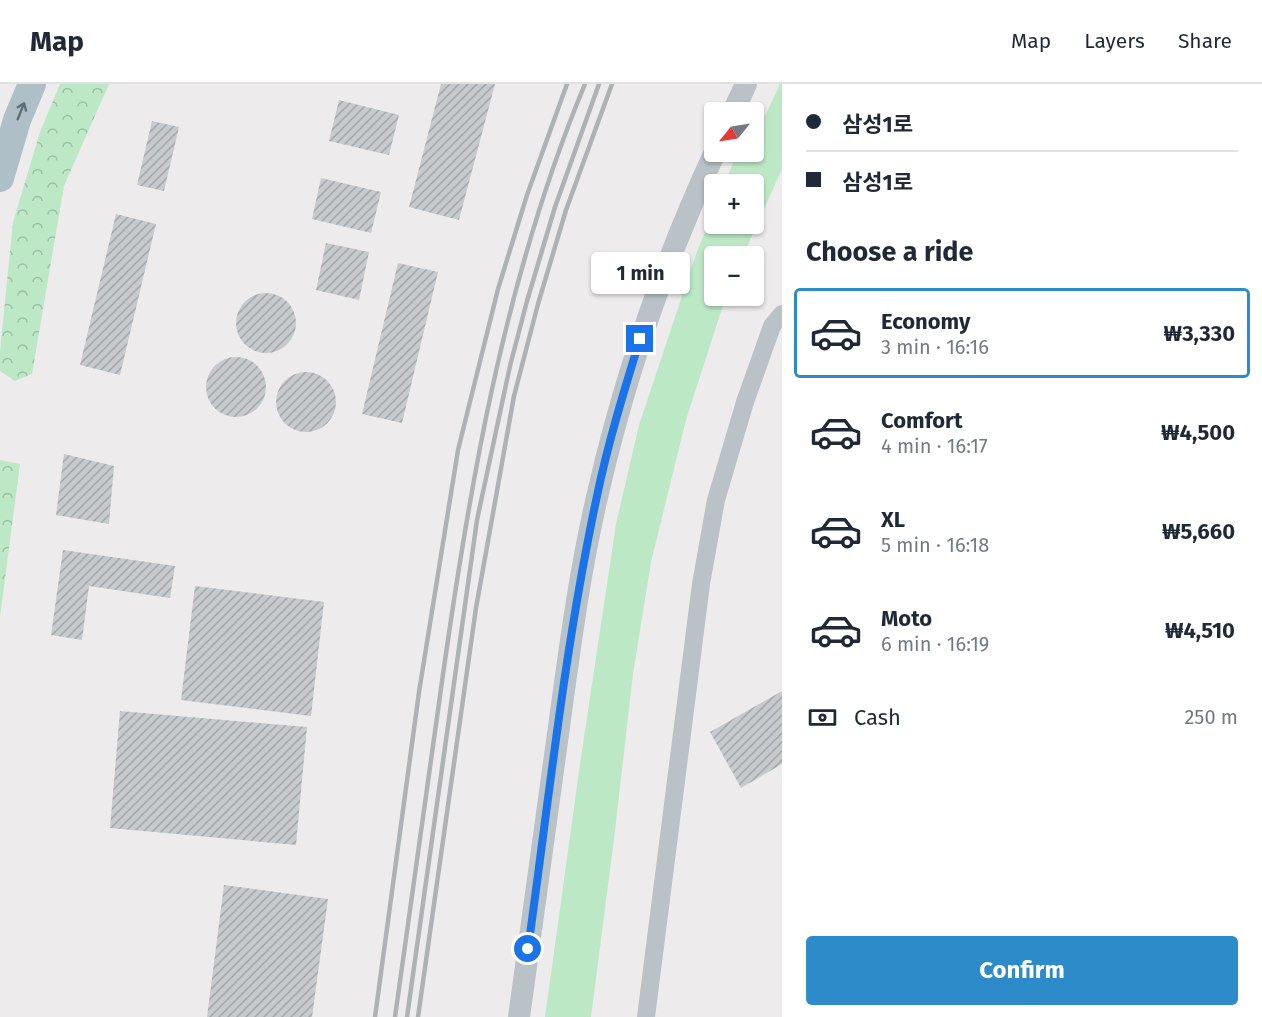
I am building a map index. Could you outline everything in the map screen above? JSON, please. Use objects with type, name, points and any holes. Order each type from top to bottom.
[{"type":"main road","points":[[0,178],[17,120],[32,84]]},
{"type":"street","points":[[738,102],[746,84]]},
{"type":"street","points":[[519,1017],[572,631],[597,495],[621,402],[647,318],[685,217],[710,162]]},
{"type":"street","points":[[646,1017],[701,584],[716,500],[745,402],[772,326],[782,314]]},
{"type":"green space","points":[[60,84],[109,84],[64,186],[32,374],[15,381],[0,371],[13,222],[40,132]]},
{"type":"green space","points":[[782,84],[782,169],[764,209],[764,174],[728,174],[734,162],[764,162],[764,116]]},
{"type":"green space","points":[[704,234],[753,234],[747,246],[704,246],[704,306],[723,306],[686,420],[651,562],[633,674],[591,1017],[545,1017],[616,524],[639,425]]},
{"type":"green space","points":[[0,460],[20,464],[0,617]]},
{"type":"building","points":[[441,84],[495,84],[459,220],[409,207]]},
{"type":"building","points":[[339,100],[399,115],[389,155],[329,141]]},
{"type":"building","points":[[152,121],[179,127],[164,191],[137,185]]},
{"type":"building","points":[[321,178],[381,192],[371,233],[312,219]]},
{"type":"building","points":[[116,214],[156,224],[120,375],[80,365]]},
{"type":"building","points":[[326,243],[369,252],[359,300],[316,290]]},
{"type":"building","points":[[398,263],[438,272],[402,423],[362,414]]},
{"type":"building","points":[[260,293],[272,293],[283,298],[291,306],[296,323],[294,335],[283,348],[272,353],[260,353],[249,348],[241,340],[236,329],[236,317],[241,306],[249,298]]},
{"type":"building","points":[[230,357],[242,357],[253,362],[261,370],[266,387],[264,399],[253,412],[242,417],[230,417],[219,412],[211,404],[206,393],[206,381],[211,370],[219,362]]},
{"type":"building","points":[[300,372],[312,372],[323,377],[331,385],[336,402],[334,414],[323,427],[312,432],[300,432],[289,427],[281,419],[276,408],[276,396],[281,385],[289,377]]},
{"type":"building","points":[[64,454],[114,466],[109,524],[56,515]]},
{"type":"building","points":[[63,550],[175,566],[170,598],[89,586],[82,640],[51,635]]},
{"type":"building","points":[[195,586],[324,602],[311,716],[181,700]]},
{"type":"building","points":[[782,691],[782,764],[741,788],[710,732]]},
{"type":"building","points":[[120,711],[307,727],[296,845],[110,828]]},
{"type":"building","points":[[224,885],[328,899],[312,1017],[207,1017]]},
{"type":"railway","points":[[375,1017],[419,692],[458,450],[498,289],[527,195],[567,84]]},
{"type":"railway","points":[[395,1017],[450,624],[476,467],[510,311],[556,159],[585,84]]},
{"type":"railway","points":[[407,1017],[477,520],[510,366],[527,301],[555,207],[599,84]]},
{"type":"railway","points":[[418,1017],[476,608],[514,396],[566,210],[612,84]]},
{"type":"route","points":[[528,949],[572,631],[597,495],[640,339]]}]
